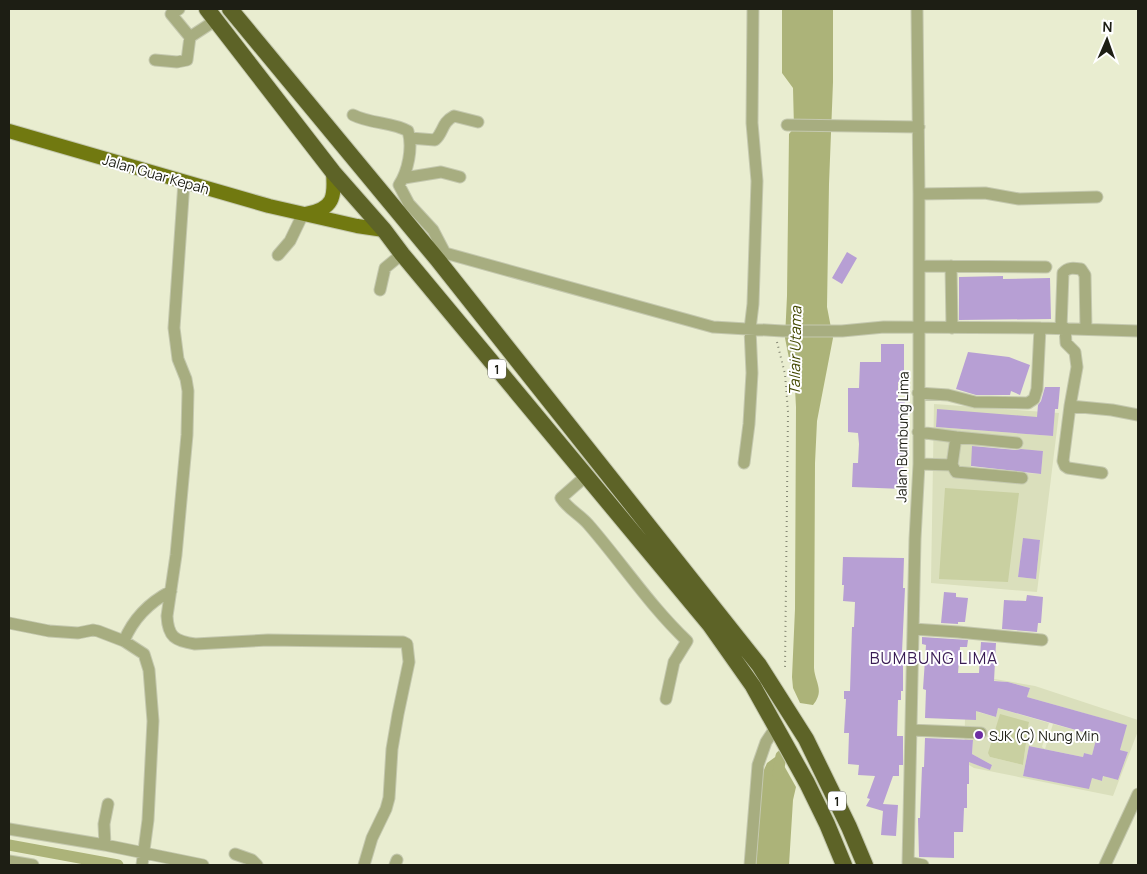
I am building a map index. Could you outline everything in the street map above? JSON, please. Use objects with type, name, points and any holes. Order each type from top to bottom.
[{"type":"highway","name":"1","points":[[230,9],[441,256],[759,664],[806,739],[849,827],[865,865]]},
{"type":"highway","name":"1","points":[[211,14],[333,172],[384,230],[583,479],[710,626],[753,686],[807,783],[844,865]]},
{"type":"main road","name":"Jalan Guar Kepah","points":[[9,131],[184,182],[303,214],[384,230]]},
{"type":"main road","points":[[303,214],[318,212],[326,208],[334,188],[333,172]]},
{"type":"street","points":[[179,9],[172,14],[190,37]]},
{"type":"street","points":[[744,463],[749,424],[752,373],[750,329],[753,304],[757,181],[752,123],[753,9]]},
{"type":"street","name":"Jalan Bumbung Lima","points":[[908,863],[918,464],[919,127],[917,9]]},
{"type":"street","points":[[156,60],[177,62],[187,60],[190,37],[211,14]]},
{"type":"street","points":[[353,115],[368,121],[408,131],[410,148],[404,178],[399,185],[409,204],[433,230],[441,256],[713,327],[783,331],[842,331],[884,327],[1063,328],[1138,331]]},
{"type":"street","points":[[410,138],[435,140],[439,136],[443,125],[454,116],[478,122]]},
{"type":"street","points":[[789,125],[919,127]]},
{"type":"street","points":[[404,178],[441,172],[460,177]]},
{"type":"street","points":[[184,182],[174,328],[178,359],[187,385],[187,435],[168,626],[175,639],[184,643],[195,644],[268,640],[403,642],[407,644],[409,662],[392,749],[389,798],[386,809],[372,838],[364,865]]},
{"type":"street","points":[[919,194],[985,193],[1019,199],[1098,197]]},
{"type":"street","points":[[278,255],[292,237],[303,214]]},
{"type":"street","points":[[380,290],[385,268],[402,254]]},
{"type":"street","points":[[919,266],[1046,267]]},
{"type":"street","points":[[951,266],[952,328]]},
{"type":"street","points":[[1086,330],[1084,271],[1070,268],[1063,273],[1063,328],[1066,343],[1075,352],[1078,367],[1070,406],[1063,461],[1065,466],[1074,470],[1083,469],[1102,473]]},
{"type":"street","points":[[918,393],[948,395],[975,402],[1028,403],[1034,399],[1037,389],[1040,328]]},
{"type":"street","points":[[1124,331],[1138,335]]},
{"type":"street","points":[[1070,406],[1112,410],[1138,415]]},
{"type":"street","points":[[918,432],[1017,443]]},
{"type":"street","points":[[956,437],[952,465],[956,472],[1022,478]]},
{"type":"street","points":[[918,464],[952,465]]},
{"type":"street","points":[[583,479],[564,495],[562,498],[564,504],[579,515],[588,525],[687,642],[674,662],[666,699]]},
{"type":"street","points":[[124,641],[127,632],[139,615],[159,598],[171,591]]},
{"type":"street","points":[[9,623],[49,631],[78,633],[93,630],[124,641],[144,654],[147,661],[153,707],[150,796],[143,859]]},
{"type":"street","points":[[913,629],[1042,640]]},
{"type":"street","points":[[911,730],[981,733]]},
{"type":"street","points":[[750,865],[758,765],[766,742],[778,731]]},
{"type":"street","points":[[1105,865],[1138,794]]},
{"type":"street","points":[[105,845],[104,824],[108,804]]},
{"type":"street","points":[[9,829],[105,845],[143,859],[203,865]]},
{"type":"street","points":[[235,854],[252,860],[257,865]]},
{"type":"street","points":[[9,861],[33,865]]},
{"type":"street","points":[[908,863],[924,865]]},
{"type":"path","points":[[768,330],[778,345],[786,386],[788,454],[785,668]]},
{"type":"shaded area","points":[[934,404],[1059,413],[1037,592],[931,583]],"holes":[[[937,410],[1054,419],[1053,436],[936,427]],[[973,446],[1043,451],[1041,474],[971,469]],[[1023,539],[1040,540],[1036,579],[1018,577]]]},
{"type":"shaded area","points":[[945,488],[1019,493],[1008,582],[939,579]]},
{"type":"shaded area","name":"SJK (C) Nung Min","points":[[966,674],[1035,686],[1138,720],[1138,731],[1113,796],[974,768],[964,762]],"holes":[[[990,680],[1008,682],[1030,688],[1027,697],[1126,725],[1120,750],[1128,752],[1118,780],[1107,777],[1110,766],[1107,765],[1102,781],[1092,778],[1081,787],[1023,776],[1029,746],[1083,757],[1084,753],[1092,755],[1097,736],[1053,724],[1045,749],[1042,747],[1049,723],[998,708],[996,717],[978,712]],[[1029,722],[1023,765],[990,757]],[[966,740],[973,741],[972,754],[992,765],[990,770],[965,760]]]},
{"type":"shaded area","points":[[1000,714],[1029,722],[1023,765],[990,757],[988,753]]},
{"type":"water","points":[[782,9],[833,9],[827,307],[833,338],[817,421],[814,668],[819,691],[817,700],[813,705],[800,703],[793,688],[792,677],[795,609],[796,407],[795,389],[785,338],[789,134],[794,128],[793,88],[782,73]]},
{"type":"water","points":[[778,755],[796,787],[793,800],[789,865],[756,865],[763,772],[767,763]]},
{"type":"building","points":[[847,252],[857,258],[842,284],[832,278]]},
{"type":"building","points":[[1003,276],[1003,279],[1050,278],[1051,319],[959,320],[959,277]]},
{"type":"building","points":[[881,344],[904,344],[904,382],[898,382],[898,398],[905,398],[904,426],[900,426],[899,446],[904,446],[903,489],[852,487],[853,463],[858,463],[859,444],[858,433],[848,432],[848,388],[859,388],[860,362],[881,362]]},
{"type":"building","points":[[968,352],[1009,357],[1030,365],[1020,395],[1011,391],[1010,395],[976,395],[956,389]]},
{"type":"building","points":[[1045,387],[1060,387],[1058,409],[1055,409],[1053,436],[936,427],[937,409],[1037,417],[1038,405]]},
{"type":"building","points":[[972,446],[1043,451],[1041,474],[971,466]]},
{"type":"building","points":[[1023,538],[1040,540],[1036,579],[1018,577]]},
{"type":"building","points":[[843,557],[904,558],[903,691],[901,691],[901,700],[898,700],[897,736],[903,736],[903,765],[899,765],[899,776],[893,776],[883,804],[898,805],[896,836],[881,835],[883,811],[866,806],[870,799],[867,798],[875,776],[858,775],[859,765],[848,764],[849,733],[844,733],[846,699],[844,699],[844,691],[850,691],[852,627],[854,627],[855,602],[843,601]]},
{"type":"building","points":[[944,592],[956,593],[956,597],[968,598],[965,622],[958,622],[958,624],[941,623]]},
{"type":"building","points":[[1027,595],[1043,597],[1041,623],[1038,623],[1037,632],[1002,629],[1004,600],[1026,601]]},
{"type":"building","points":[[922,637],[968,640],[967,647],[960,647],[958,673],[979,673],[981,642],[996,643],[994,681],[1008,682],[1030,688],[1027,697],[1127,725],[1120,750],[1128,752],[1118,780],[1103,776],[1102,781],[1092,778],[1089,789],[1023,776],[1029,746],[1083,757],[1084,753],[1092,755],[1097,736],[998,708],[996,717],[976,711],[976,720],[925,718],[926,690],[923,689],[926,645],[922,644]]},
{"type":"building","points":[[925,738],[973,740],[972,754],[992,765],[990,770],[969,762],[967,808],[964,808],[963,832],[954,832],[954,858],[919,857],[918,818],[920,818]]},
{"type":"waterway","name":"Taliair Utama","points":[[778,774],[781,756]]},
{"type":"waterway","points":[[9,845],[118,865]]},
{"type":"place","name":"SJK (C) Nung Min","points":[[979,735]]},
{"type":"district","name":"BUMBUNG LIMA","points":[[934,658]]}]
